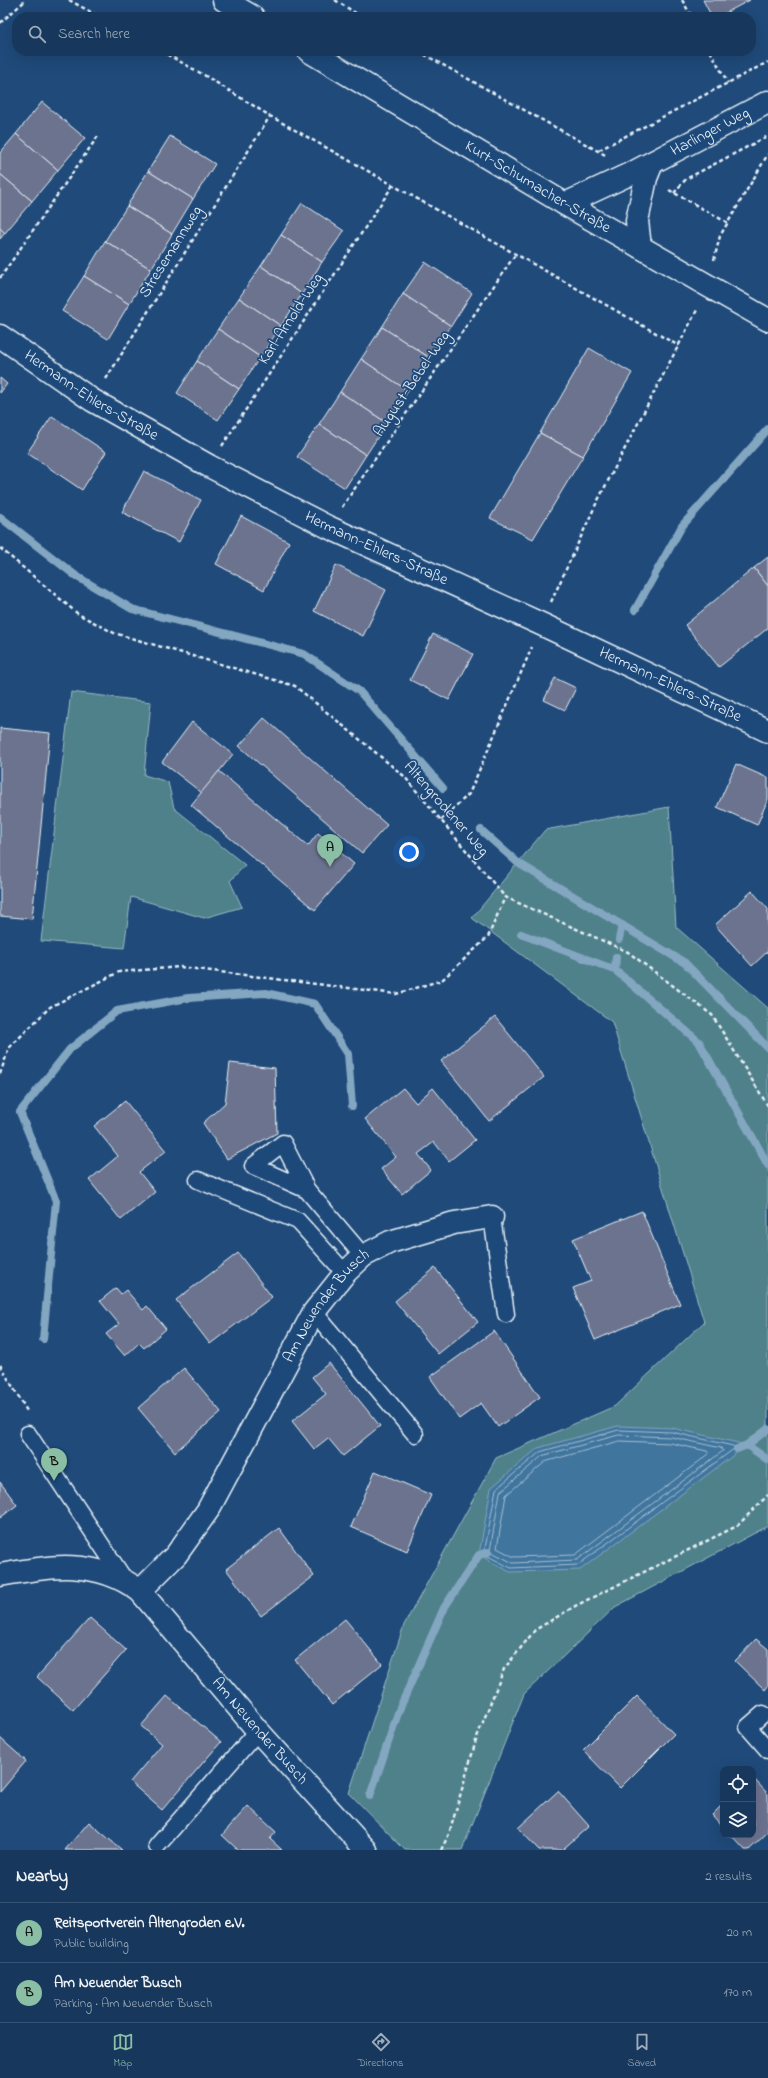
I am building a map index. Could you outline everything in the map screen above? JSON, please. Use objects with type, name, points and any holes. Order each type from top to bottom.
[{"type":"street","points":[[224,0],[244,12]]},
{"type":"street","name":"Kurt-Schumacher-Straße","points":[[317,56],[565,204],[768,320]]},
{"type":"street","name":"Harlinger Weg","points":[[565,204],[652,162],[768,102]]},
{"type":"street","name":"Harlinger Weg","points":[[640,247],[637,221],[646,178],[652,162]]},
{"type":"street","name":"Hermann-Ehlers-Straße","points":[[0,336],[92,400],[209,466],[328,527],[541,624],[768,731]]},
{"type":"street","name":"Am Neuender Busch","points":[[366,1850],[258,1731],[132,1585],[176,1555],[208,1510],[314,1312],[345,1273],[363,1256],[390,1242],[454,1223],[492,1217]]},
{"type":"street","points":[[0,1575],[31,1569],[68,1566],[98,1570],[132,1585]]},
{"type":"lane","points":[[198,1180],[298,1221],[345,1273]]},
{"type":"lane","points":[[307,1190],[363,1256]]},
{"type":"lane","points":[[492,1217],[506,1314]]},
{"type":"lane","points":[[314,1312],[415,1434]]},
{"type":"lane","points":[[28,1434],[132,1585]]},
{"type":"lane","points":[[763,1714],[748,1727],[768,1750]]},
{"type":"lane","points":[[157,1846],[258,1731]]},
{"type":"path","points":[[12,12],[26,0]]},
{"type":"path","points":[[69,0],[91,12]]},
{"type":"path","points":[[335,0],[354,12]]},
{"type":"path","points":[[682,0],[689,12]]},
{"type":"path","points":[[0,23],[12,12]]},
{"type":"path","points":[[170,56],[204,75],[270,116],[679,346]]},
{"type":"path","points":[[427,56],[598,150],[768,62]]},
{"type":"path","points":[[713,56],[728,83]]},
{"type":"path","name":"Stresemannweg","points":[[92,400],[270,116]]},
{"type":"path","points":[[0,278],[98,136]]},
{"type":"path","points":[[674,193],[686,179],[768,136]]},
{"type":"path","points":[[441,820],[469,794],[541,624],[596,504],[698,310],[707,285],[720,236],[768,154]]},
{"type":"path","name":"Karl-Arnold-Weg","points":[[209,466],[393,185]]},
{"type":"path","name":"August-Bebel-Weg","points":[[328,527],[515,255]]},
{"type":"path","name":"Altengrodener Weg","points":[[0,548],[78,614],[114,633],[296,686],[404,776],[505,897],[628,952],[712,1015],[768,1106]]},
{"type":"path","points":[[0,1074],[9,1048],[50,1007],[119,972],[180,968],[396,994],[442,980],[488,937],[505,897]]},
{"type":"path","points":[[0,1365],[28,1413],[28,1434]]},
{"type":"path","points":[[441,1850],[449,1834],[477,1738],[504,1669],[535,1630],[577,1605],[737,1526],[768,1495]]},
{"type":"green space","points":[[71,692],[151,702],[144,775],[168,782],[174,808],[245,865],[230,881],[242,907],[204,918],[131,897],[124,948],[41,941]]},
{"type":"green space","points":[[669,807],[676,927],[768,1008],[768,1526],[615,1607],[524,1694],[462,1850],[405,1850],[349,1793],[404,1625],[496,1458],[615,1406],[704,1322],[612,1022],[472,918],[545,830]]},
{"type":"water","points":[[618,1426],[672,1428],[747,1445],[580,1570],[510,1572],[479,1555],[491,1488],[538,1448]]},
{"type":"building","points":[[703,0],[750,0],[727,12],[709,12]]},
{"type":"building","points":[[42,102],[85,138],[58,170],[16,134]]},
{"type":"building","points":[[16,134],[58,170],[32,201],[0,174],[0,153]]},
{"type":"building","points":[[170,136],[215,164],[193,199],[148,171]]},
{"type":"building","points":[[148,171],[193,199],[172,234],[127,206]]},
{"type":"building","points":[[0,174],[32,201],[5,233],[0,228]]},
{"type":"building","points":[[302,203],[344,231],[322,262],[281,235]]},
{"type":"building","points":[[127,206],[172,234],[151,269],[105,241]]},
{"type":"building","points":[[0,228],[5,233],[0,239]]},
{"type":"building","points":[[281,235],[322,262],[302,294],[261,266]]},
{"type":"building","points":[[105,241],[151,269],[129,304],[84,276]]},
{"type":"building","points":[[425,262],[472,293],[451,326],[403,294]]},
{"type":"building","points":[[261,266],[302,294],[281,326],[239,298]]},
{"type":"building","points":[[84,276],[129,304],[108,339],[62,311]]},
{"type":"building","points":[[403,294],[451,326],[430,358],[382,327]]},
{"type":"building","points":[[239,298],[281,326],[260,357],[218,329]]},
{"type":"building","points":[[382,327],[430,358],[408,391],[361,359]]},
{"type":"building","points":[[218,329],[260,357],[239,389],[197,361]]},
{"type":"building","points":[[589,348],[632,373],[583,456],[540,433]]},
{"type":"building","points":[[361,359],[408,391],[387,423],[340,392]]},
{"type":"building","points":[[197,361],[239,389],[218,420],[177,393]]},
{"type":"building","points":[[0,378],[7,384],[0,393]]},
{"type":"building","points":[[340,392],[387,423],[366,455],[319,424]]},
{"type":"building","points":[[52,416],[106,452],[82,490],[27,453]]},
{"type":"building","points":[[319,424],[366,455],[345,488],[297,457]]},
{"type":"building","points":[[540,433],[583,456],[533,539],[490,518]]},
{"type":"building","points":[[144,471],[201,500],[179,542],[122,512]]},
{"type":"building","points":[[241,516],[289,542],[264,590],[216,564]]},
{"type":"building","points":[[768,557],[768,586],[754,568]]},
{"type":"building","points":[[336,565],[386,590],[363,636],[314,611]]},
{"type":"building","points":[[754,568],[768,586],[768,628],[719,667],[685,625]]},
{"type":"building","points":[[433,634],[473,654],[449,700],[410,680]]},
{"type":"building","points":[[555,678],[576,688],[565,710],[544,700]]},
{"type":"building","points":[[264,718],[387,825],[362,853],[239,746]]},
{"type":"building","points":[[192,722],[233,754],[202,793],[162,762]]},
{"type":"building","points":[[0,728],[50,733],[32,919],[0,916]]},
{"type":"building","points":[[736,764],[768,778],[768,799],[757,825],[717,807]]},
{"type":"building","points":[[219,771],[308,846],[318,833],[354,864],[315,910],[191,805]]},
{"type":"building","points":[[752,891],[768,909],[768,951],[752,966],[715,925]]},
{"type":"building","points":[[495,1017],[544,1077],[489,1121],[441,1061]]},
{"type":"building","points":[[230,1063],[275,1068],[277,1133],[227,1159],[203,1123],[225,1103]]},
{"type":"building","points":[[403,1088],[416,1103],[433,1088],[475,1140],[449,1161],[434,1142],[418,1154],[431,1170],[402,1194],[381,1169],[396,1157],[365,1119]]},
{"type":"building","points":[[125,1101],[166,1151],[139,1172],[155,1192],[121,1220],[89,1180],[118,1156],[94,1126]]},
{"type":"building","points":[[642,1211],[680,1304],[595,1340],[573,1288],[591,1281],[573,1239]]},
{"type":"building","points":[[238,1253],[272,1297],[210,1344],[176,1300]]},
{"type":"building","points":[[435,1268],[478,1322],[438,1354],[395,1301]]},
{"type":"building","points":[[116,1288],[121,1294],[126,1290],[143,1310],[147,1306],[166,1329],[144,1348],[139,1343],[125,1356],[106,1334],[119,1324],[100,1301]]},
{"type":"building","points":[[494,1331],[540,1397],[498,1427],[481,1403],[459,1419],[430,1377]]},
{"type":"building","points":[[329,1363],[380,1426],[343,1456],[328,1438],[314,1449],[292,1421],[326,1394],[312,1377]]},
{"type":"building","points":[[184,1368],[221,1412],[175,1452],[138,1408]]},
{"type":"building","points":[[375,1471],[431,1495],[407,1551],[351,1527]]},
{"type":"building","points":[[0,1482],[17,1505],[0,1518]]},
{"type":"building","points":[[279,1528],[314,1576],[261,1616],[226,1569]]},
{"type":"building","points":[[90,1618],[126,1650],[73,1710],[37,1677]]},
{"type":"building","points":[[345,1619],[382,1664],[332,1705],[295,1660]]},
{"type":"building","points":[[756,1639],[768,1649],[768,1686],[765,1690],[735,1661]]},
{"type":"building","points":[[167,1696],[221,1742],[162,1810],[130,1782],[162,1744],[141,1726]]},
{"type":"building","points":[[637,1696],[674,1734],[620,1788],[583,1750]]},
{"type":"building","points":[[0,1738],[26,1761],[0,1792]]},
{"type":"building","points":[[756,1781],[768,1794],[768,1832],[749,1850],[745,1850],[734,1838],[756,1838]]},
{"type":"building","points":[[558,1791],[589,1826],[562,1850],[539,1850],[518,1828]]},
{"type":"building","points":[[248,1806],[276,1832],[270,1839],[282,1850],[238,1850],[222,1835]]},
{"type":"building","points":[[720,1807],[720,1824],[712,1815]]},
{"type":"building","points":[[89,1822],[122,1850],[65,1850]]},
{"type":"waterway","points":[[635,610],[682,526],[768,429]]},
{"type":"waterway","points":[[0,517],[76,576],[132,609],[304,654],[359,691],[443,788]]},
{"type":"waterway","points":[[481,830],[518,863],[685,963],[768,1048]]},
{"type":"waterway","points":[[619,939],[622,925]]},
{"type":"waterway","points":[[521,934],[615,970]]},
{"type":"waterway","points":[[616,957],[615,970],[699,1042],[768,1165]]},
{"type":"waterway","points":[[43,1339],[56,1201],[20,1112],[70,1049],[117,1011],[188,998],[266,993],[315,1004],[348,1054],[352,1106]]},
{"type":"waterway","points":[[737,1449],[747,1445],[768,1429]]},
{"type":"waterway","points":[[747,1445],[768,1460]]},
{"type":"waterway","points":[[370,1796],[399,1710],[444,1608],[479,1555],[488,1552]]},
{"type":"place","name":"Reitsportverein Altengroden e.V.","points":[[330,867]]},
{"type":"place","name":"Am Neuender Busch","points":[[54,1481]]}]
